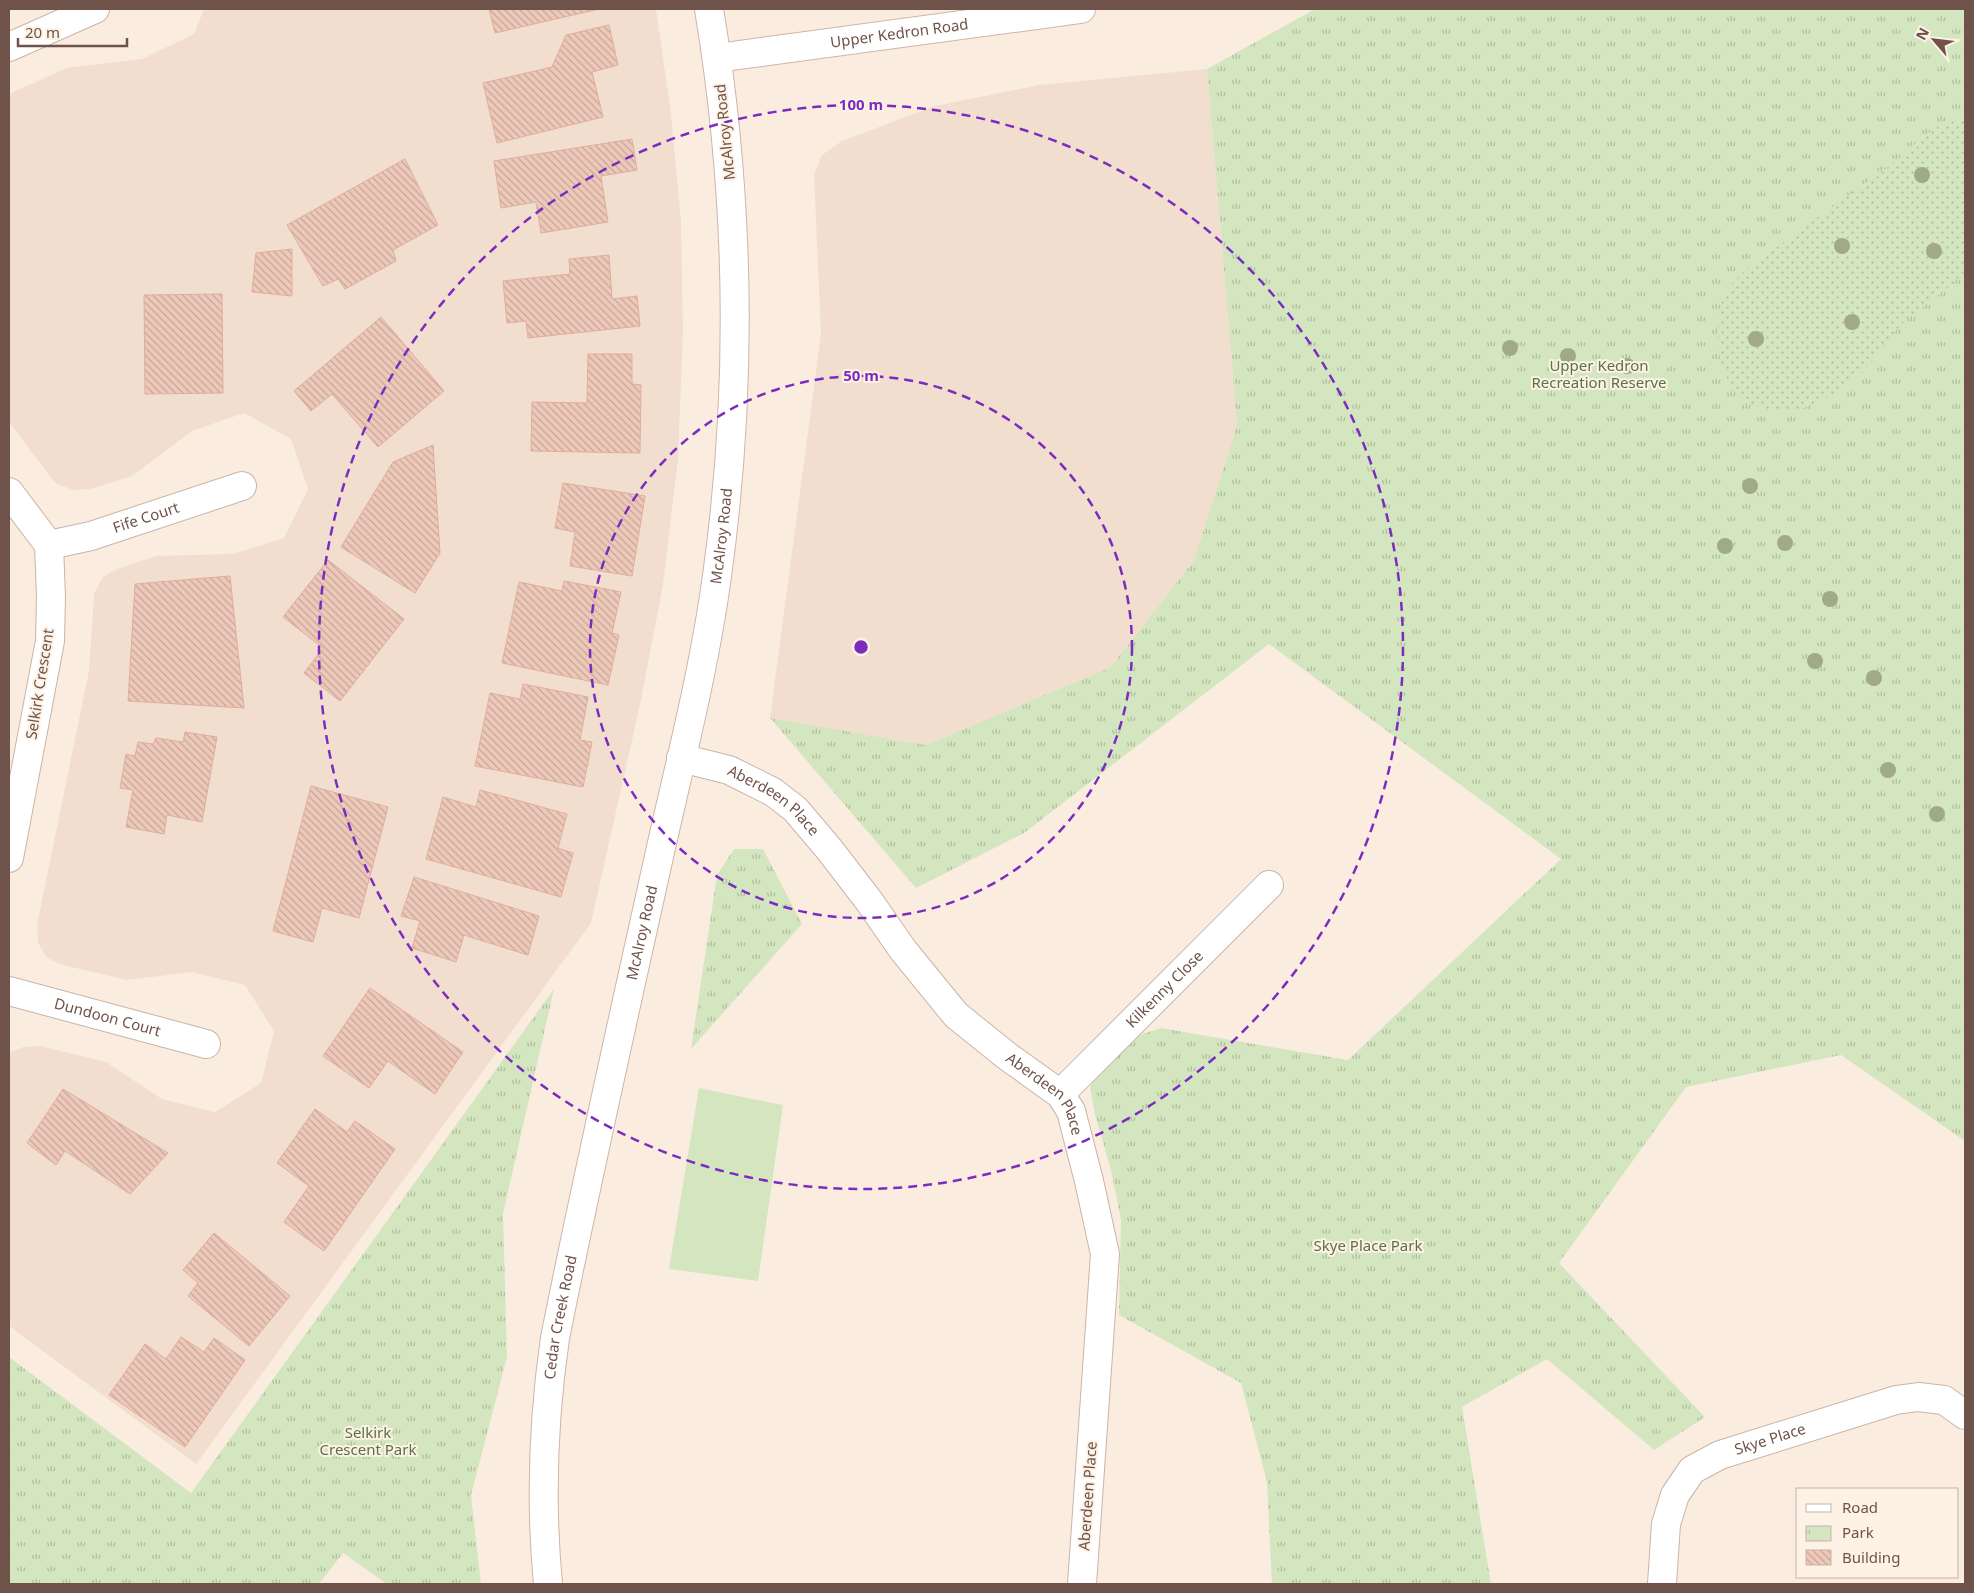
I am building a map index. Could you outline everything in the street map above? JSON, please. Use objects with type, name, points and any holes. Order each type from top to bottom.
[{"type":"street","points":[[9,48],[95,9]]},
{"type":"street","name":"McAlroy Road","points":[[616,1055],[706,644],[716,584],[731,442],[735,324],[731,189],[717,58],[709,9]]},
{"type":"street","name":"Upper Kedron Road","points":[[717,58],[1081,9]]},
{"type":"street","name":"Fife Court","points":[[49,544],[91,536],[242,486]]},
{"type":"street","points":[[9,492],[49,544]]},
{"type":"street","name":"Selkirk Crescent","points":[[9,858],[50,641],[49,544]]},
{"type":"street","name":"Aberdeen Place","points":[[681,758],[729,770],[773,792],[795,810],[830,849],[869,901],[902,950],[956,1015],[1007,1056],[1060,1094],[1071,1111],[1105,1254],[1082,1584]]},
{"type":"street","name":"Kilkenny Close","points":[[1060,1094],[1269,885]]},
{"type":"street","name":"Dundoon Court","points":[[9,992],[206,1044]]},
{"type":"street","name":"Cedar Creek Road","points":[[548,1584],[542,1497],[547,1395],[555,1338],[570,1262],[616,1055]]},
{"type":"street","name":"Skye Place","points":[[1662,1584],[1666,1524],[1675,1495],[1692,1470],[1720,1454],[1896,1400],[1918,1396],[1944,1400],[1965,1415]]},
{"type":"shaded area","points":[[204,9],[656,9],[671,114],[681,222],[683,330],[678,459],[663,585],[641,700],[591,923],[196,1464],[9,1326],[9,1053],[23,1047],[40,1046],[106,1062],[162,1099],[215,1112],[261,1083],[274,1031],[245,985],[192,972],[127,980],[63,965],[47,958],[38,943],[37,925],[89,671],[94,594],[103,577],[117,569],[156,556],[233,554],[284,538],[308,489],[291,439],[244,413],[192,431],[132,476],[91,489],[73,490],[55,483],[9,422],[9,94],[67,68],[142,59],[194,34]]},
{"type":"shaded area","points":[[1207,69],[1237,425],[1194,560],[1111,667],[926,745],[770,718],[821,334],[814,175],[822,155],[842,141],[935,106],[1039,85]]},
{"type":"green space","name":"Upper Kedron Recreation Reserve","points":[[1315,9],[1965,9],[1965,1141],[1841,1055],[1686,1087],[1559,1263],[1705,1417],[1654,1450],[1547,1359],[1462,1407],[1491,1584],[1272,1584],[1267,1482],[1241,1383],[1119,1315],[1121,1220],[1111,1170],[1095,1115],[1090,1087],[1106,1059],[1131,1038],[1161,1028],[1348,1060],[1561,859],[1269,644],[1024,833],[916,888],[770,718],[926,745],[1111,667],[1194,560],[1237,425],[1207,69]]},
{"type":"green space","points":[[1961,120],[1965,122],[1965,271],[1904,322],[1866,369],[1831,395],[1801,409],[1783,411],[1767,410],[1753,405],[1741,397],[1725,375],[1718,346],[1719,312],[1723,298],[1729,288],[1744,271],[1888,167],[1929,132],[1938,127]]},
{"type":"green space","points":[[734,849],[763,849],[802,924],[691,1049],[717,875]]},
{"type":"green space","name":"Selkirk Crescent Park","points":[[554,989],[503,1214],[507,1357],[471,1495],[481,1584],[387,1584],[343,1553],[319,1584],[9,1584],[9,1357],[191,1493]]},
{"type":"green space","points":[[699,1088],[783,1105],[758,1281],[669,1269]]},
{"type":"building","points":[[489,9],[599,9],[495,33]]},
{"type":"building","points":[[609,25],[618,65],[592,72],[603,117],[497,143],[483,83],[552,67],[566,35]]},
{"type":"building","points":[[632,139],[637,170],[601,176],[608,222],[541,233],[536,202],[501,208],[494,161]]},
{"type":"building","points":[[405,159],[438,225],[393,250],[396,261],[345,289],[338,279],[323,286],[287,225]]},
{"type":"building","points":[[292,249],[292,296],[252,292],[256,253]]},
{"type":"building","points":[[609,255],[612,299],[637,296],[640,326],[528,338],[526,321],[507,323],[503,281],[570,274],[569,259]]},
{"type":"building","points":[[222,294],[223,393],[145,394],[144,295]]},
{"type":"building","points":[[381,317],[444,391],[378,447],[332,394],[311,411],[294,391]]},
{"type":"building","points":[[588,354],[632,354],[632,384],[641,385],[640,453],[531,451],[532,402],[587,403]]},
{"type":"building","points":[[433,445],[440,553],[415,593],[341,547],[393,462]]},
{"type":"building","points":[[563,483],[645,496],[632,576],[570,566],[575,532],[555,528]]},
{"type":"building","points":[[328,560],[404,619],[340,701],[304,673],[323,648],[283,617]]},
{"type":"building","points":[[230,576],[244,708],[128,701],[135,584]]},
{"type":"building","points":[[564,581],[621,592],[612,633],[619,635],[608,685],[502,663],[519,582],[562,591]]},
{"type":"building","points":[[523,684],[588,697],[580,740],[592,742],[583,787],[475,766],[490,693],[520,699]]},
{"type":"building","points":[[185,732],[217,737],[202,822],[167,815],[164,834],[126,827],[133,790],[120,788],[126,754],[135,756],[138,742],[153,744],[156,738],[183,742]]},
{"type":"building","points":[[311,786],[388,807],[359,918],[322,908],[313,942],[273,931]]},
{"type":"building","points":[[480,790],[567,814],[558,848],[573,853],[561,897],[426,859],[443,797],[476,807]]},
{"type":"building","points":[[414,877],[539,916],[528,955],[464,935],[456,962],[412,948],[420,921],[401,916]]},
{"type":"building","points":[[370,988],[463,1052],[435,1094],[388,1061],[369,1088],[323,1056]]},
{"type":"building","points":[[63,1089],[168,1153],[130,1194],[65,1151],[56,1165],[27,1143]]},
{"type":"building","points":[[315,1109],[347,1132],[355,1121],[395,1149],[324,1251],[284,1222],[309,1186],[277,1163]]},
{"type":"building","points":[[214,1233],[290,1296],[249,1346],[188,1296],[198,1283],[183,1270]]},
{"type":"building","points":[[181,1337],[204,1352],[214,1338],[245,1360],[185,1447],[109,1395],[145,1344],[166,1359]]},
{"type":"park label","name":"Skye Place Park","points":[[1368,1246]]}]
